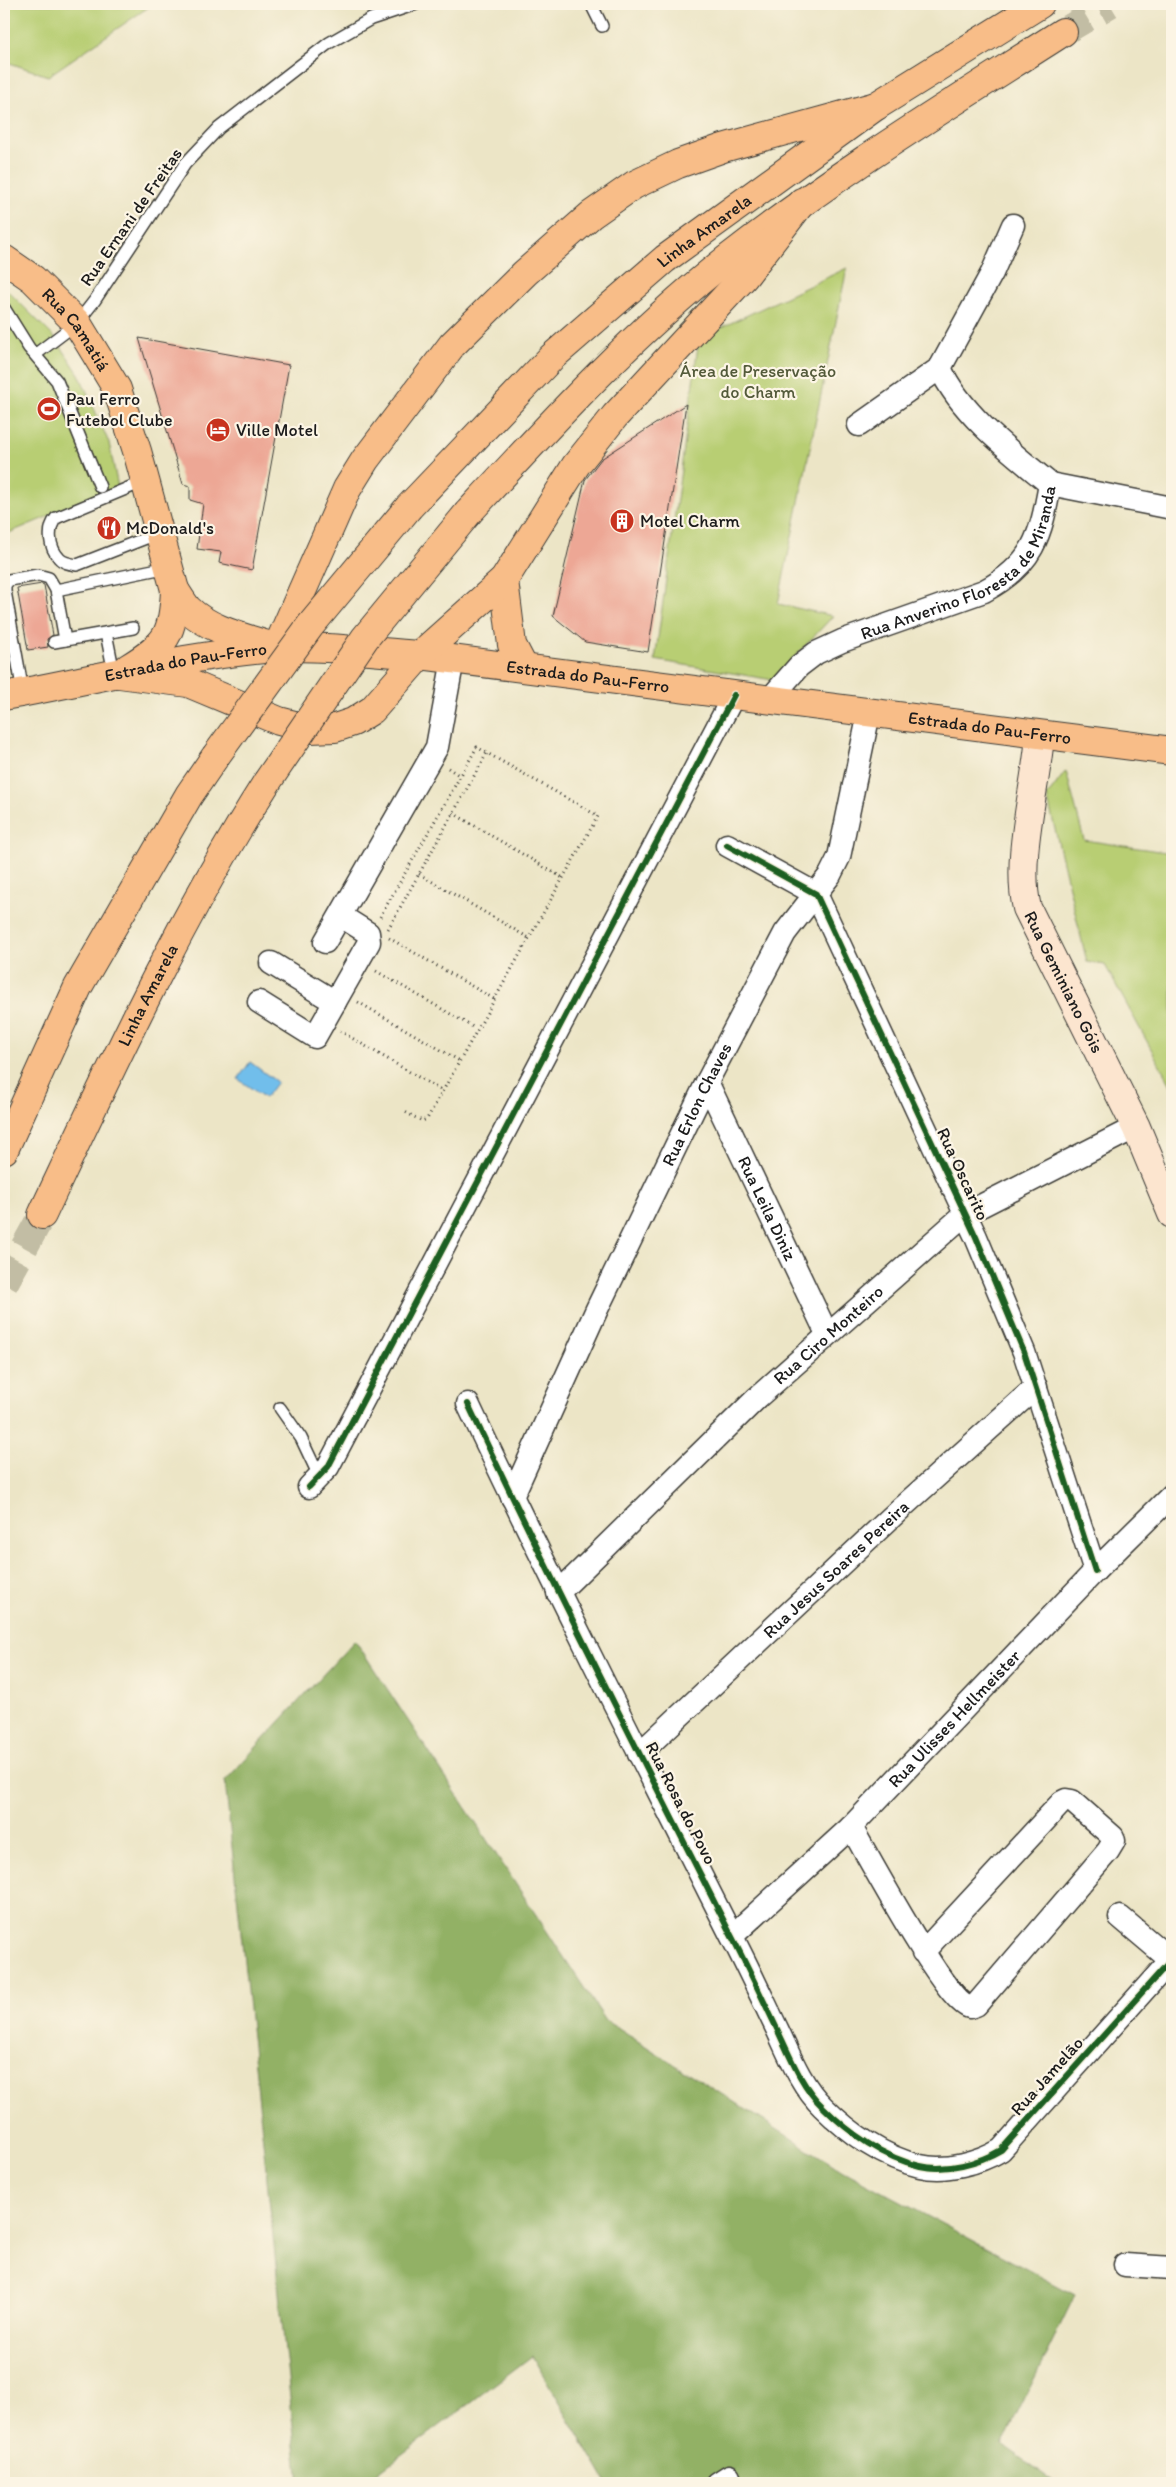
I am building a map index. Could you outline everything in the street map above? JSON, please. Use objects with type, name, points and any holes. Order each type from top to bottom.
[{"type":"main road","name":"Linha Amarela","points":[[4,1150],[78,987],[189,795],[310,626],[409,507],[552,357],[665,259],[876,106],[1040,4]]},
{"type":"main road","name":"Linha Amarela","points":[[42,1215],[131,1025],[208,878],[267,782],[365,638],[468,513],[546,428],[658,319],[726,260],[802,202],[1063,32]]},
{"type":"main road","points":[[277,648],[347,490],[365,460],[452,345],[525,273],[591,215],[634,186],[678,164],[723,148],[876,106]]},
{"type":"main road","points":[[117,674],[188,683],[279,721],[310,729],[335,728],[353,722],[372,710],[420,655],[504,580],[576,465],[615,416],[744,277],[802,202]]},
{"type":"main road","name":"Rua Camatiá","points":[[4,259],[33,279],[77,323],[118,389],[171,578],[188,609],[225,631],[277,648]]},
{"type":"main road","points":[[117,674],[162,644],[170,628],[173,616],[171,578]]},
{"type":"main road","points":[[504,580],[508,630],[512,645],[524,668]]},
{"type":"main road","name":"Estrada do Pau-Ferro","points":[[13,694],[192,660],[277,648],[320,648],[420,655],[869,713],[977,724],[1040,736],[1172,751]]},
{"type":"street","points":[[859,426],[940,368],[992,273],[1013,225]]},
{"type":"street","name":"Rua Anverino Floresta de Miranda","points":[[769,700],[799,666],[816,653],[842,641],[984,591],[1004,580],[1022,564],[1034,544],[1045,513],[1050,484],[972,415],[948,386],[940,368]]},
{"type":"street","points":[[1050,484],[1172,508]]},
{"type":"street","points":[[325,942],[437,747],[453,659]]},
{"type":"street","points":[[314,1482],[328,1467],[734,695]]},
{"type":"street","name":"Rua Erlon Chaves","points":[[512,1497],[597,1309],[707,1082],[786,933],[798,914],[830,875],[839,857],[869,713]]},
{"type":"street","name":"Rua Geminiano Góis","points":[[1040,736],[1022,868],[1023,894],[1027,908],[1167,1186],[1172,1214]]},
{"type":"street","points":[[727,845],[816,894]]},
{"type":"street","name":"Rua Oscarito","points":[[816,894],[965,1214],[1024,1352],[1095,1571]]},
{"type":"street","points":[[259,1002],[315,1036],[370,936],[365,930],[341,916]]},
{"type":"street","points":[[272,963],[338,997]]},
{"type":"street","name":"Rua Leila Diniz","points":[[707,1082],[827,1334]]},
{"type":"street","name":"Rua Ciro Monteiro","points":[[558,1593],[758,1396],[965,1214],[1136,1127]]},
{"type":"street","name":"Rua Jesus Soares Pereira","points":[[639,1754],[892,1516],[1036,1386]]},
{"type":"street","name":"Rua Rosa do Povo","points":[[468,1404],[558,1593],[732,1936],[797,2071],[821,2106],[848,2130],[882,2151],[921,2166]]},
{"type":"street","name":"Rua Ulisses Hellmeister","points":[[732,1936],[851,1827],[1095,1571],[1172,1495]]},
{"type":"street","points":[[851,1827],[924,1952],[960,2002],[970,2008],[976,2005],[1108,1851],[1114,1841],[1113,1837],[1072,1801],[1062,1802],[924,1952]]},
{"type":"street","points":[[1120,1917],[1171,1961]]},
{"type":"street","name":"Rua Jamelão","points":[[921,2166],[961,2165],[977,2161],[1001,2150],[1171,1961]]},
{"type":"street","points":[[1125,2265],[1172,2268]]},
{"type":"lane","name":"Rua Ernani de Freitas","points":[[36,354],[77,323],[95,300],[185,164],[219,128],[329,43],[371,19],[416,4]]},
{"type":"lane","points":[[591,4],[602,26]]},
{"type":"lane","points":[[4,308],[57,381],[100,487]]},
{"type":"lane","points":[[145,481],[56,518],[51,524],[50,538],[59,558],[68,563],[77,564],[159,533]]},
{"type":"lane","points":[[13,694],[15,648],[5,585],[9,580],[44,575],[54,597],[60,641],[132,628]]},
{"type":"lane","points":[[54,597],[171,578]]},
{"type":"lane","points":[[8,609],[21,607]]},
{"type":"lane","points":[[12,631],[24,629]]},
{"type":"lane","points":[[106,633],[117,674]]},
{"type":"lane","points":[[15,648],[27,646]]},
{"type":"lane","points":[[280,1408],[301,1438],[314,1482]]},
{"type":"path","points":[[376,923],[477,747],[598,816],[425,1121],[405,1112]]},
{"type":"path","points":[[487,753],[384,936],[494,999]]},
{"type":"path","points":[[453,813],[563,878]]},
{"type":"path","points":[[419,874],[529,938]]},
{"type":"path","points":[[382,926],[388,930]]},
{"type":"path","points":[[358,960],[473,1027]]},
{"type":"path","points":[[338,997],[460,1062]]},
{"type":"path","points":[[333,1027],[443,1092]]},
{"type":"green space","points":[[4,4],[153,4],[48,76],[4,61]]},
{"type":"green space","name":"Área de Preservação do Charm","points":[[847,268],[778,604],[833,616],[773,680],[655,660],[699,338]]},
{"type":"green space","name":"Pau Ferro Futebol Clube","points":[[4,287],[56,339],[79,374],[109,443],[118,487],[4,535]]},
{"type":"green space","points":[[1066,771],[1084,840],[1172,853],[1172,1087],[1105,965],[1087,962],[1047,796]]},
{"type":"green space","points":[[355,1640],[606,2021],[843,2171],[1075,2295],[1002,2445],[1056,2483],[607,2483],[532,2356],[364,2483],[299,2483],[225,1781]]},
{"type":"water","points":[[250,1062],[277,1082],[265,1098],[238,1079]]},
{"type":"building","points":[[139,338],[289,365],[252,570],[219,563],[221,552],[197,549],[203,504],[190,500],[190,486],[183,484]]},
{"type":"building","name":"Motel Charm","points":[[686,404],[648,652],[585,642],[553,616],[585,480],[601,459]]},
{"type":"building","points":[[44,585],[53,635],[47,639],[48,647],[28,650],[17,588]]},
{"type":"tunnel","points":[[1063,32],[1110,4]]},
{"type":"tunnel","points":[[4,1284],[42,1215]]},
{"type":"cycle path","points":[[309,1487],[328,1467],[734,695]]},
{"type":"cycle path","points":[[727,845],[816,894],[976,1237],[1024,1352],[1095,1571]]},
{"type":"cycle path","points":[[468,1404],[564,1603],[742,1957],[797,2071],[816,2099],[844,2126],[880,2151],[907,2162],[930,2168],[962,2165],[992,2155],[1001,2150],[1171,1960]]},
{"type":"place","name":"Pau Ferro Futebol Clube","points":[[49,409]]},
{"type":"place","name":"Ville Motel","points":[[218,430]]},
{"type":"place","name":"Motel Charm","points":[[622,521]]},
{"type":"place","name":"McDonald's","points":[[109,528]]}]
